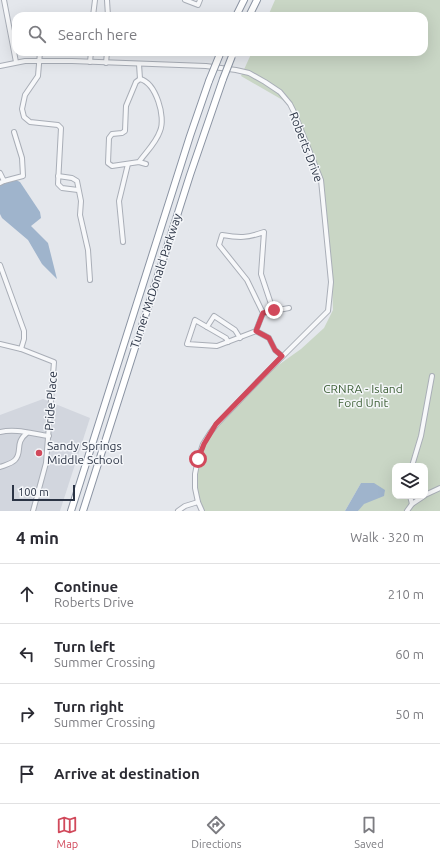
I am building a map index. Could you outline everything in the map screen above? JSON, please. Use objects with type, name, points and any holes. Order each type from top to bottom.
[{"type":"highway","points":[[238,12],[244,0]]},
{"type":"highway","points":[[251,12],[257,0]]},
{"type":"highway","name":"Turner McDonald Parkway","points":[[71,511],[190,136],[219,56]]},
{"type":"highway","name":"Turner McDonald Parkway","points":[[83,511],[190,175],[232,56]]},
{"type":"street","points":[[4,0],[12,41]]},
{"type":"street","points":[[94,12],[95,0]]},
{"type":"street","points":[[107,0],[108,12]]},
{"type":"street","points":[[185,0],[198,5],[200,0]]},
{"type":"street","points":[[15,56],[16,62]]},
{"type":"street","points":[[40,56],[38,76],[25,95],[22,109],[24,117],[30,122],[58,125],[61,128],[58,184],[59,187],[78,190]]},
{"type":"street","points":[[90,62],[91,56]]},
{"type":"street","points":[[106,63],[107,56]]},
{"type":"street","name":"Roberts Drive","points":[[0,66],[16,62],[39,61],[206,66],[249,73],[280,92],[292,108],[304,135],[320,180],[331,282],[328,311],[216,424],[210,433],[198,459],[195,474],[195,488],[198,502],[202,511]]},
{"type":"street","points":[[140,64],[140,79],[136,82],[126,106],[125,131],[122,133],[112,134],[108,138],[108,163],[110,165],[139,162],[146,164]]},
{"type":"street","points":[[139,162],[155,142],[161,130],[162,122],[155,93],[144,80],[140,79]]},
{"type":"street","points":[[0,173],[2,182],[24,176],[22,158],[14,132]]},
{"type":"street","points":[[123,242],[119,201],[128,164]]},
{"type":"street","points":[[58,176],[74,178],[76,181],[81,200],[80,215],[88,250],[90,280]]},
{"type":"street","points":[[228,342],[226,338],[195,320],[187,344],[217,346],[240,338],[256,331],[263,313],[247,280],[219,245],[222,235],[248,237],[264,232],[261,274],[274,310]]},
{"type":"street","points":[[0,265],[24,331],[24,339],[21,349],[0,344]]},
{"type":"street","points":[[263,313],[289,308]]},
{"type":"street","points":[[207,327],[214,316],[235,330],[240,338]]},
{"type":"street","points":[[256,331],[269,338],[275,350],[282,356]]},
{"type":"street","name":"Pride Place","points":[[21,349],[54,362],[46,463],[33,511]]},
{"type":"street","points":[[413,463],[421,436],[432,376]]},
{"type":"street","points":[[0,432],[8,430],[49,436]]},
{"type":"street","points":[[0,467],[15,460],[18,455],[20,439],[27,433]]},
{"type":"street","points":[[428,494],[440,488]]},
{"type":"street","points":[[411,499],[412,504]]},
{"type":"street","points":[[407,511],[412,504],[420,499]]},
{"type":"street","points":[[178,511],[185,506],[198,502]]},
{"type":"shaded area","name":"Sandy Springs Middle School","points":[[43,399],[90,418],[60,511],[0,511],[0,415]]},
{"type":"green space","name":"CRNRA - Island Ford Unit","points":[[275,0],[440,0],[440,511],[358,511],[374,483],[361,483],[345,511],[203,511],[197,498],[196,467],[204,441],[263,376],[301,349],[324,328],[333,310],[332,285],[320,174],[293,106],[241,76],[250,56],[428,56],[428,12],[270,12]]},
{"type":"water","points":[[14,179],[20,182],[40,212],[41,218],[31,226],[48,243],[57,279],[42,264],[28,240],[2,218],[0,214],[0,185]]},
{"type":"water","points":[[361,483],[374,483],[385,490],[384,496],[364,504],[358,511],[345,511]]},
{"type":"place","name":"Sandy Springs Middle School","points":[[39,453]]},
{"type":"route","points":[[198,459],[204,444],[216,424],[282,356],[276,352],[269,338],[256,331],[263,313],[274,310]]}]
